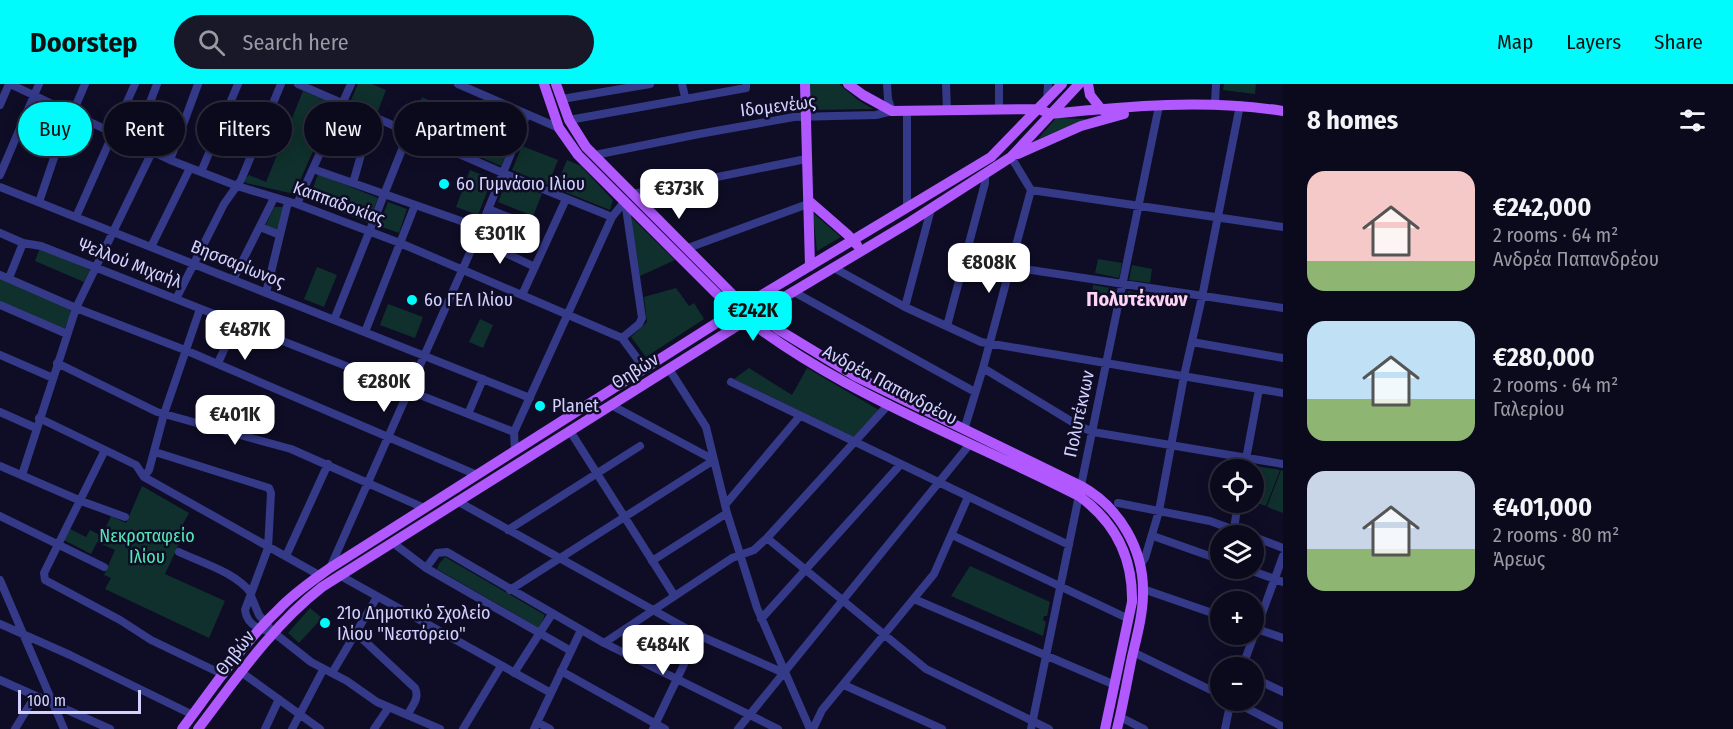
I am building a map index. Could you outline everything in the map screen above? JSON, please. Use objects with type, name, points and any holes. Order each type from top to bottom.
[{"type":"main road","name":"Ανδρέα Παπανδρέου","points":[[544,84],[559,128],[578,155],[687,248],[740,308]]},
{"type":"main road","name":"Ανδρέα Παπανδρέου","points":[[556,84],[569,120],[586,147],[629,198],[751,317],[829,373],[970,444],[1080,491],[1090,491],[1115,513],[1130,536],[1140,565],[1143,590],[1117,729]]},
{"type":"main road","points":[[805,84],[810,266]]},
{"type":"main road","points":[[848,84],[892,111]]},
{"type":"main road","name":"Θηβών","points":[[182,729],[262,626],[319,575],[740,308],[991,157],[1062,84]]},
{"type":"main road","name":"Θηβών","points":[[198,729],[273,632],[300,604],[339,575],[751,317],[931,210],[985,175],[1011,157],[1079,84]]},
{"type":"main road","points":[[1088,84],[1090,95],[1102,110]]},
{"type":"main road","name":"Ιδομενέως","points":[[892,111],[1043,105],[1050,114],[1215,103],[1283,111]]},
{"type":"main road","name":"Ιδομενέως","points":[[1011,157],[1081,126],[1147,106]]},
{"type":"main road","points":[[809,201],[854,240],[862,251]]},
{"type":"main road","name":"Ανδρέα Παπανδρέου","points":[[751,317],[836,365],[1080,491],[1106,520],[1115,531],[1125,552],[1132,585],[1129,619],[1105,729]]},
{"type":"street","name":"Καππαδοκίας","points":[[9,84],[47,102]]},
{"type":"street","points":[[0,105],[9,84]]},
{"type":"street","points":[[0,176],[39,84]]},
{"type":"street","points":[[78,102],[85,84]]},
{"type":"street","points":[[127,102],[135,84]]},
{"type":"street","points":[[150,102],[157,84]]},
{"type":"street","points":[[170,160],[198,84]]},
{"type":"street","points":[[201,172],[238,84]]},
{"type":"street","points":[[176,299],[224,204],[241,180],[281,84]]},
{"type":"street","points":[[298,84],[341,102]]},
{"type":"street","points":[[343,102],[351,84]]},
{"type":"street","points":[[458,84],[499,102]]},
{"type":"street","points":[[562,99],[650,84]]},
{"type":"street","points":[[682,84],[685,97]]},
{"type":"street","points":[[887,84],[892,111]]},
{"type":"street","points":[[946,84],[947,110]]},
{"type":"street","points":[[999,84],[999,108]]},
{"type":"street","points":[[1043,105],[1048,84]]},
{"type":"street","points":[[1215,84],[1215,103]]},
{"type":"street","points":[[569,120],[746,86]]},
{"type":"street","points":[[1140,565],[1153,536],[1159,511],[1184,376],[1240,105]]},
{"type":"street","name":"Πολυτέκνων","points":[[1032,725],[1159,106]]},
{"type":"street","name":"Ιδομενέως","points":[[595,155],[699,134],[805,117],[876,115],[892,111]]},
{"type":"street","points":[[907,112],[907,208]]},
{"type":"street","points":[[527,114],[559,128]]},
{"type":"street","points":[[76,217],[104,154]]},
{"type":"street","points":[[39,202],[55,156]]},
{"type":"street","points":[[22,475],[76,308],[150,156]]},
{"type":"street","name":"Καππαδοκίας","points":[[161,156],[237,186],[293,203],[400,243],[622,338]]},
{"type":"street","points":[[266,293],[280,234],[293,203],[319,156]]},
{"type":"street","points":[[353,183],[361,156]]},
{"type":"street","points":[[334,320],[400,156]]},
{"type":"street","points":[[464,156],[612,217]]},
{"type":"street","points":[[330,568],[463,270],[510,156]]},
{"type":"street","points":[[964,430],[1031,190],[1011,157]]},
{"type":"street","points":[[515,451],[514,432],[612,217],[629,198],[806,159]]},
{"type":"street","points":[[152,247],[190,168]]},
{"type":"street","points":[[313,169],[481,228]]},
{"type":"street","points":[[947,326],[985,183],[985,175]]},
{"type":"street","name":"Βησσαρίωνος","points":[[0,187],[530,398]]},
{"type":"street","points":[[1031,190],[1139,204],[1283,227]]},
{"type":"street","points":[[233,280],[274,198]]},
{"type":"street","points":[[522,295],[566,198]]},
{"type":"street","points":[[629,198],[642,318],[639,324],[622,338],[645,369]]},
{"type":"street","points":[[687,248],[805,205],[809,201]]},
{"type":"street","points":[[365,332],[415,205]]},
{"type":"street","points":[[488,208],[526,225]]},
{"type":"street","points":[[905,307],[931,210]]},
{"type":"street","points":[[260,227],[280,234]]},
{"type":"street","name":"Ψελλού Μιχαήλ","points":[[0,233],[23,243],[41,246],[514,432]]},
{"type":"street","points":[[476,239],[535,267]]},
{"type":"street","points":[[9,278],[23,243]]},
{"type":"street","points":[[1011,267],[1283,308]]},
{"type":"street","points":[[834,268],[905,307],[988,343],[1283,393]]},
{"type":"street","points":[[0,275],[76,308],[218,363],[477,475]]},
{"type":"street","points":[[794,292],[975,392]]},
{"type":"street","points":[[0,305],[67,334]]},
{"type":"street","points":[[144,477],[155,452],[164,414],[200,309]]},
{"type":"street","points":[[218,363],[236,323]]},
{"type":"street","points":[[1192,342],[1283,358]]},
{"type":"street","points":[[0,355],[53,378]]},
{"type":"street","points":[[57,363],[164,414],[291,448],[424,508]]},
{"type":"street","points":[[983,368],[1079,426],[1093,432],[1283,464]]},
{"type":"street","points":[[669,369],[706,427],[726,509],[761,619],[784,673],[812,729]]},
{"type":"street","points":[[468,414],[483,379]]},
{"type":"street","points":[[731,382],[799,417],[1069,545]]},
{"type":"street","points":[[1246,457],[1259,389]]},
{"type":"street","points":[[604,642],[732,558],[754,550],[889,404]]},
{"type":"street","points":[[611,405],[714,460]]},
{"type":"street","points":[[0,412],[36,428]]},
{"type":"street","points":[[652,561],[726,509],[799,417]]},
{"type":"street","points":[[39,418],[136,465],[144,477],[319,575]]},
{"type":"street","points":[[570,431],[674,595]]},
{"type":"street","points":[[738,729],[970,444]]},
{"type":"street","points":[[508,530],[640,446]]},
{"type":"street","points":[[105,450],[44,573],[45,580],[120,620],[151,640],[224,675]]},
{"type":"street","points":[[155,452],[269,488],[272,493],[268,548],[245,609],[245,614],[252,624],[273,632],[311,662],[377,702],[440,729]]},
{"type":"street","points":[[510,590],[714,460]]},
{"type":"street","points":[[286,556],[328,464]]},
{"type":"street","points":[[761,619],[900,465]]},
{"type":"street","points":[[0,466],[81,501],[125,517]]},
{"type":"street","points":[[812,729],[822,710],[934,574],[968,497]]},
{"type":"street","points":[[457,501],[698,635],[784,673]]},
{"type":"street","points":[[1118,503],[1222,525]]},
{"type":"street","points":[[0,516],[104,567]]},
{"type":"street","points":[[952,535],[1129,619]]},
{"type":"street","points":[[1153,536],[1210,556]]},
{"type":"street","points":[[767,538],[926,669],[1032,725],[1049,729]]},
{"type":"street","points":[[394,541],[397,546],[426,568],[571,651]]},
{"type":"street","points":[[1264,541],[1283,548]]},
{"type":"street","points":[[179,552],[240,582],[251,594]]},
{"type":"street","points":[[426,568],[437,554],[447,552],[581,630],[676,680],[778,729]]},
{"type":"street","points":[[1264,610],[1279,581],[1283,556]]},
{"type":"street","points":[[339,575],[550,693]]},
{"type":"street","points":[[1264,575],[1279,581]]},
{"type":"street","points":[[1,582],[64,729]]},
{"type":"street","points":[[1143,590],[1210,612]]},
{"type":"street","points":[[292,729],[328,671],[356,633],[377,597]]},
{"type":"street","points":[[914,599],[1115,685]]},
{"type":"street","points":[[514,673],[552,614]]},
{"type":"street","points":[[0,624],[70,655],[193,715]]},
{"type":"street","points":[[550,729],[535,726],[581,630]]},
{"type":"street","points":[[1264,631],[1283,638]]},
{"type":"street","points":[[356,633],[415,688],[418,693],[417,698],[408,714]]},
{"type":"street","points":[[654,726],[698,635]]},
{"type":"street","points":[[1133,652],[1210,690]]},
{"type":"street","points":[[463,729],[501,666]]},
{"type":"street","points":[[561,671],[654,726],[665,729]]},
{"type":"street","points":[[241,672],[320,729]]},
{"type":"street","points":[[0,680],[110,729]]},
{"type":"street","points":[[1264,683],[1283,692]]},
{"type":"street","points":[[844,685],[942,729]]},
{"type":"street","points":[[15,729],[34,696]]},
{"type":"street","points":[[265,729],[279,699]]},
{"type":"street","points":[[374,729],[389,707]]},
{"type":"street","points":[[1225,729],[1229,711]]},
{"type":"street","points":[[1252,711],[1283,727]]},
{"type":"street","points":[[1120,717],[1144,729]]},
{"type":"green space","points":[[358,84],[372,84],[386,90],[381,102],[351,100]]},
{"type":"green space","points":[[809,84],[839,84],[873,109],[809,110]]},
{"type":"green space","points":[[1224,84],[1256,84],[1255,94],[1223,90]]},
{"type":"green space","points":[[303,91],[329,102],[304,102],[304,156],[311,156],[294,194],[246,183],[245,179],[249,175],[266,182],[277,156],[292,156],[292,118]]},
{"type":"green space","points":[[422,97],[433,102],[420,102]]},
{"type":"green space","points":[[1056,118],[1087,119],[1038,139]]},
{"type":"green space","points":[[527,148],[558,160],[548,185],[512,170],[518,156],[527,156]]},
{"type":"green space","points":[[478,156],[505,156],[501,166]]},
{"type":"green space","points":[[567,160],[581,166],[613,200],[610,210],[555,188]]},
{"type":"green space","points":[[470,170],[492,179],[478,215],[456,207]]},
{"type":"green space","points":[[318,174],[378,198],[368,223],[309,199]]},
{"type":"green space","points":[[507,180],[542,194],[533,216],[498,202]]},
{"type":"green space","points":[[388,202],[407,209],[399,233],[379,226]]},
{"type":"green space","points":[[274,207],[284,207],[278,232],[265,227]]},
{"type":"green space","points":[[813,213],[841,237],[817,251]]},
{"type":"green space","points":[[631,217],[675,260],[640,276]]},
{"type":"green space","points":[[40,248],[90,270],[84,282],[35,261]]},
{"type":"green space","points":[[1098,259],[1122,263],[1119,278],[1095,273]]},
{"type":"green space","points":[[1132,265],[1152,269],[1150,283],[1129,280]]},
{"type":"green space","points":[[317,267],[337,275],[324,307],[304,299]]},
{"type":"green space","points":[[0,277],[69,308],[71,313],[64,330],[0,302]]},
{"type":"green space","points":[[1093,285],[1116,289],[1113,303],[1091,299]]},
{"type":"green space","points":[[676,288],[689,306],[694,303],[704,319],[646,357],[631,337],[647,322],[644,297]]},
{"type":"green space","points":[[1128,291],[1150,295],[1147,308],[1125,305]]},
{"type":"green space","points":[[388,304],[423,317],[415,338],[380,325]]},
{"type":"green space","points":[[480,319],[493,325],[483,348],[469,342]]},
{"type":"green space","points":[[749,368],[792,395],[807,368],[879,410],[854,437],[734,379]]},
{"type":"green space","points":[[1264,467],[1280,470],[1266,506],[1264,505]]},
{"type":"green space","points":[[1281,470],[1283,471],[1283,513],[1267,507]]},
{"type":"green space","name":"Νεκροταφείο Ιλίου","points":[[142,486],[189,513],[181,528],[185,531],[165,574],[225,601],[209,638],[105,589],[111,578],[104,575],[115,550],[97,542],[91,554],[64,540],[70,529],[86,537],[90,530],[102,536],[111,516],[126,523]]},
{"type":"green space","points":[[445,557],[545,615],[539,628],[437,569]]},
{"type":"green space","points":[[970,566],[1050,602],[1047,616],[1044,616],[1043,620],[1046,622],[1043,636],[951,596]]},
{"type":"green space","points":[[310,608],[322,618],[299,643],[288,633]]},
{"type":"place","name":"6ο Γυμνάσιο Ιλίου","points":[[444,184]]},
{"type":"place","name":"6ο ΓΕΛ Ιλίου","points":[[412,300]]},
{"type":"place","name":"Planet","points":[[540,406]]},
{"type":"place","name":"21ο Δημοτικό Σχολείο Ιλίου \"Νεστόρειο\"","points":[[325,623]]},
{"type":"district","name":"Πολυτέκνων","points":[[1137,299]]}]
